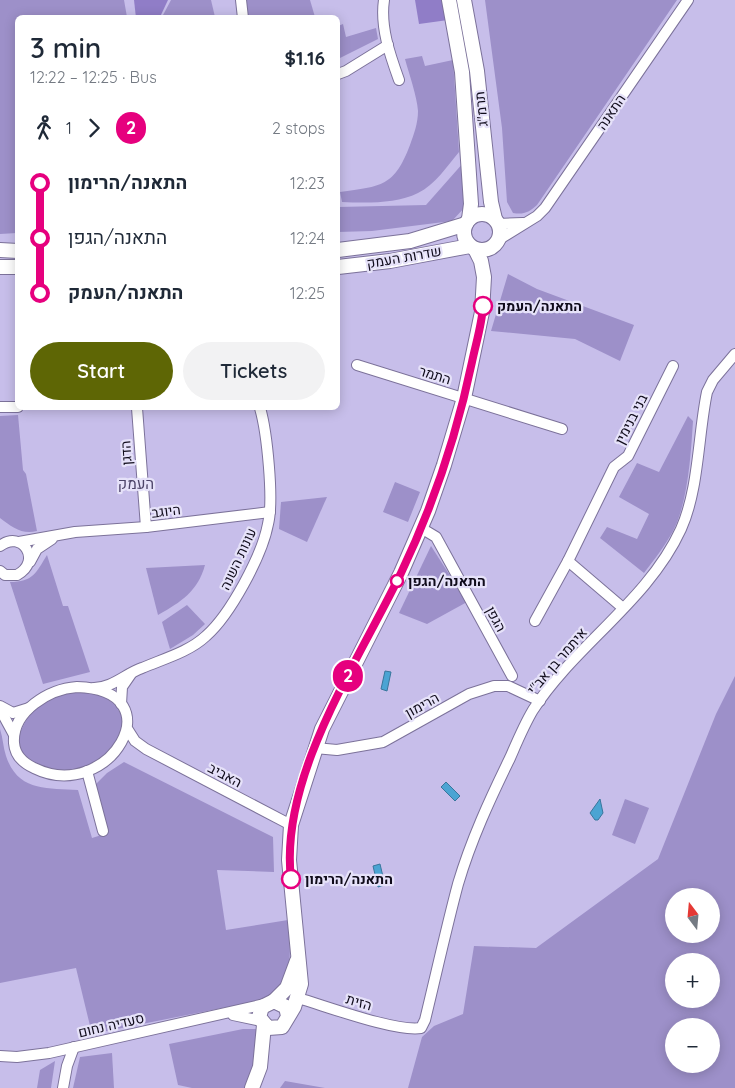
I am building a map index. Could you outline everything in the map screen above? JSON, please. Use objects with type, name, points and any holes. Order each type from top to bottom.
[{"type":"street","points":[[241,0],[243,15]]},
{"type":"street","points":[[384,0],[383,16],[388,45],[399,80]]},
{"type":"street","name":"תרמ\"ג","points":[[448,0],[462,72],[471,204],[467,222]]},
{"type":"street","name":"תרמ\"ג","points":[[464,0],[478,71],[491,202],[496,222]]},
{"type":"street","name":"התאנה","points":[[496,243],[531,220],[545,208],[688,0]]},
{"type":"street","points":[[340,73],[388,45]]},
{"type":"street","points":[[252,1088],[260,1067],[298,998],[301,984],[289,860],[291,825],[315,748],[333,704],[401,573],[421,528],[444,465],[464,398],[482,312],[484,285],[483,268],[473,247],[465,238],[467,222],[485,214],[496,222],[515,224],[531,220]]},
{"type":"street","name":"שדרות העמק","points":[[340,250],[410,241],[467,222]]},
{"type":"street","points":[[484,285],[496,243],[496,222]]},
{"type":"street","points":[[473,247],[485,250],[496,243]]},
{"type":"street","name":"שדרות העמק","points":[[340,267],[390,261],[473,247]]},
{"type":"street","points":[[0,250],[15,250]]},
{"type":"street","points":[[0,267],[15,267]]},
{"type":"street","name":"איתמר בן אב\"י","points":[[413,1029],[421,1028],[425,1020],[458,883],[477,828],[498,780],[540,701],[574,658],[623,608],[658,566],[681,528],[692,489],[707,392],[713,380],[735,354]]},
{"type":"street","name":"התמר","points":[[357,365],[562,429]]},
{"type":"street","name":"בני בנימין","points":[[535,621],[568,561],[614,467],[628,456],[673,366]]},
{"type":"street","points":[[0,406],[15,407]]},
{"type":"street","name":"הדגן","points":[[137,410],[146,527]]},
{"type":"street","name":"עונות השנה","points":[[94,688],[112,685],[138,670],[185,650],[205,638],[231,606],[261,546],[270,512],[270,484],[260,410]]},
{"type":"street","name":"היוגב","points":[[0,546],[64,534],[146,527],[270,512]]},
{"type":"street","name":"הגפן","points":[[421,528],[436,537],[512,676]]},
{"type":"street","name":"היוגב","points":[[28,565],[37,549],[64,534]]},
{"type":"street","points":[[0,536],[16,542],[28,551],[28,565],[23,572],[17,575],[5,575],[0,571]]},
{"type":"street","points":[[568,561],[623,608]]},
{"type":"street","name":"עונות השנה","points":[[121,704],[123,684],[138,670]]},
{"type":"street","points":[[14,735],[19,723],[30,708],[41,698],[59,690],[76,686],[94,688],[112,695],[121,704],[128,719],[128,730],[112,755]]},
{"type":"street","name":"הרימון","points":[[315,748],[337,750],[383,742],[470,694],[488,687],[508,686],[540,701]]},
{"type":"street","points":[[0,707],[13,713],[30,708]]},
{"type":"street","points":[[0,707],[14,735],[15,749],[21,760],[39,771],[59,775],[86,772],[112,755],[130,747],[146,749]]},
{"type":"street","name":"האביב","points":[[128,730],[135,740],[146,749],[291,825]]},
{"type":"street","points":[[86,772],[104,831]]},
{"type":"street","points":[[260,1067],[262,1023],[260,1012],[290,983],[299,953]]},
{"type":"street","name":"הזית","points":[[298,998],[374,1021],[413,1029]]},
{"type":"street","points":[[270,1002],[283,1004],[285,1022]]},
{"type":"street","name":"סעדיה נחום","points":[[0,1056],[17,1058],[74,1048],[227,1014],[270,1002]]},
{"type":"street","name":"סעדיה נחום","points":[[227,1014],[262,1023]]},
{"type":"street","points":[[262,1023],[272,1030],[285,1022]]},
{"type":"street","points":[[63,1088],[74,1048]]},
{"type":"shaded area","points":[[0,0],[124,0],[127,15],[15,15],[15,233],[0,234]]},
{"type":"shaded area","points":[[134,0],[168,0],[161,15],[136,15]]},
{"type":"shaded area","points":[[171,0],[211,0],[215,15],[163,15]]},
{"type":"shaded area","points":[[245,0],[310,0],[314,15],[247,15]]},
{"type":"shaded area","points":[[415,0],[443,0],[448,20],[419,24]]},
{"type":"shaded area","points":[[485,0],[677,0],[537,205],[529,211],[517,214],[513,213],[507,202],[502,128]]},
{"type":"shaded area","points":[[343,24],[346,37],[376,28],[378,39],[340,58],[340,25]]},
{"type":"shaded area","points":[[422,56],[425,66],[453,60],[459,152],[436,180],[409,197],[391,201],[342,202],[340,192],[376,186],[385,182],[392,177],[404,159],[414,133],[418,111],[415,92],[405,59]]},
{"type":"shaded area","points":[[464,162],[465,207],[452,221],[372,231],[340,232],[340,207],[426,205]]},
{"type":"shaded area","points":[[508,274],[537,289],[634,325],[620,361],[575,339],[491,331]]},
{"type":"shaded area","points":[[18,415],[23,470],[26,474],[37,531],[32,532],[17,529],[0,518],[0,416]]},
{"type":"shaded area","points":[[688,416],[693,421],[688,478],[682,506],[670,537],[644,573],[600,538],[607,527],[637,539],[649,514],[619,497],[637,463],[659,472]]},
{"type":"shaded area","points":[[395,482],[420,492],[408,522],[383,512]]},
{"type":"shaded area","points":[[327,497],[307,542],[279,529],[281,502]]},
{"type":"shaded area","points":[[431,546],[467,602],[427,624],[399,613]]},
{"type":"shaded area","points":[[47,555],[63,606],[68,606],[90,672],[43,684],[10,582],[18,582],[29,578],[40,567]]},
{"type":"shaded area","points":[[205,565],[198,582],[188,595],[158,615],[146,568]]},
{"type":"shaded area","points":[[187,605],[205,624],[193,635],[170,649],[162,622]]},
{"type":"shaded area","points":[[735,676],[735,1088],[408,1088],[422,1037],[434,1026],[463,1014],[474,946],[536,948],[658,859],[716,714]]},
{"type":"shaded area","points":[[70,691],[103,696],[114,704],[124,720],[115,746],[94,764],[70,771],[50,770],[24,758],[19,748],[18,736],[30,713],[43,702]]},
{"type":"shaded area","points":[[0,729],[6,756],[11,768],[18,776],[35,786],[78,790],[92,838],[108,833],[95,785],[107,773],[124,762],[273,837],[274,872],[217,870],[226,930],[288,920],[290,952],[288,971],[272,998],[92,1034],[76,968],[0,983]]},
{"type":"shaded area","points":[[625,799],[649,808],[635,844],[612,835]]},
{"type":"shaded area","points":[[243,1029],[259,1029],[260,1049],[247,1088],[192,1088],[178,1085],[169,1044]]},
{"type":"shaded area","points":[[112,1053],[114,1088],[73,1088],[80,1057]]},
{"type":"shaded area","points":[[55,1061],[51,1088],[37,1088],[40,1070]]},
{"type":"shaded area","points":[[285,1081],[325,1088],[280,1088]]},
{"type":"water","points":[[385,671],[391,672],[387,691],[381,689]]},
{"type":"water","points":[[446,782],[460,796],[455,801],[441,787]]},
{"type":"water","points":[[600,799],[603,813],[598,820],[595,820],[590,813]]},
{"type":"water","points":[[380,864],[385,885],[378,887],[373,866]]},
{"type":"bus line","name":"2","points":[[291,879],[289,860],[291,825],[315,748],[333,704],[401,573],[428,511],[464,398],[483,306]]},
{"type":"place","name":"התאנה/העמק","points":[[483,306]]},
{"type":"place","name":"התאנה/הגפן","points":[[397,581]]},
{"type":"place","name":"התאנה/הרימון","points":[[291,879]]},
{"type":"district","name":"העמק","points":[[136,484]]}]
